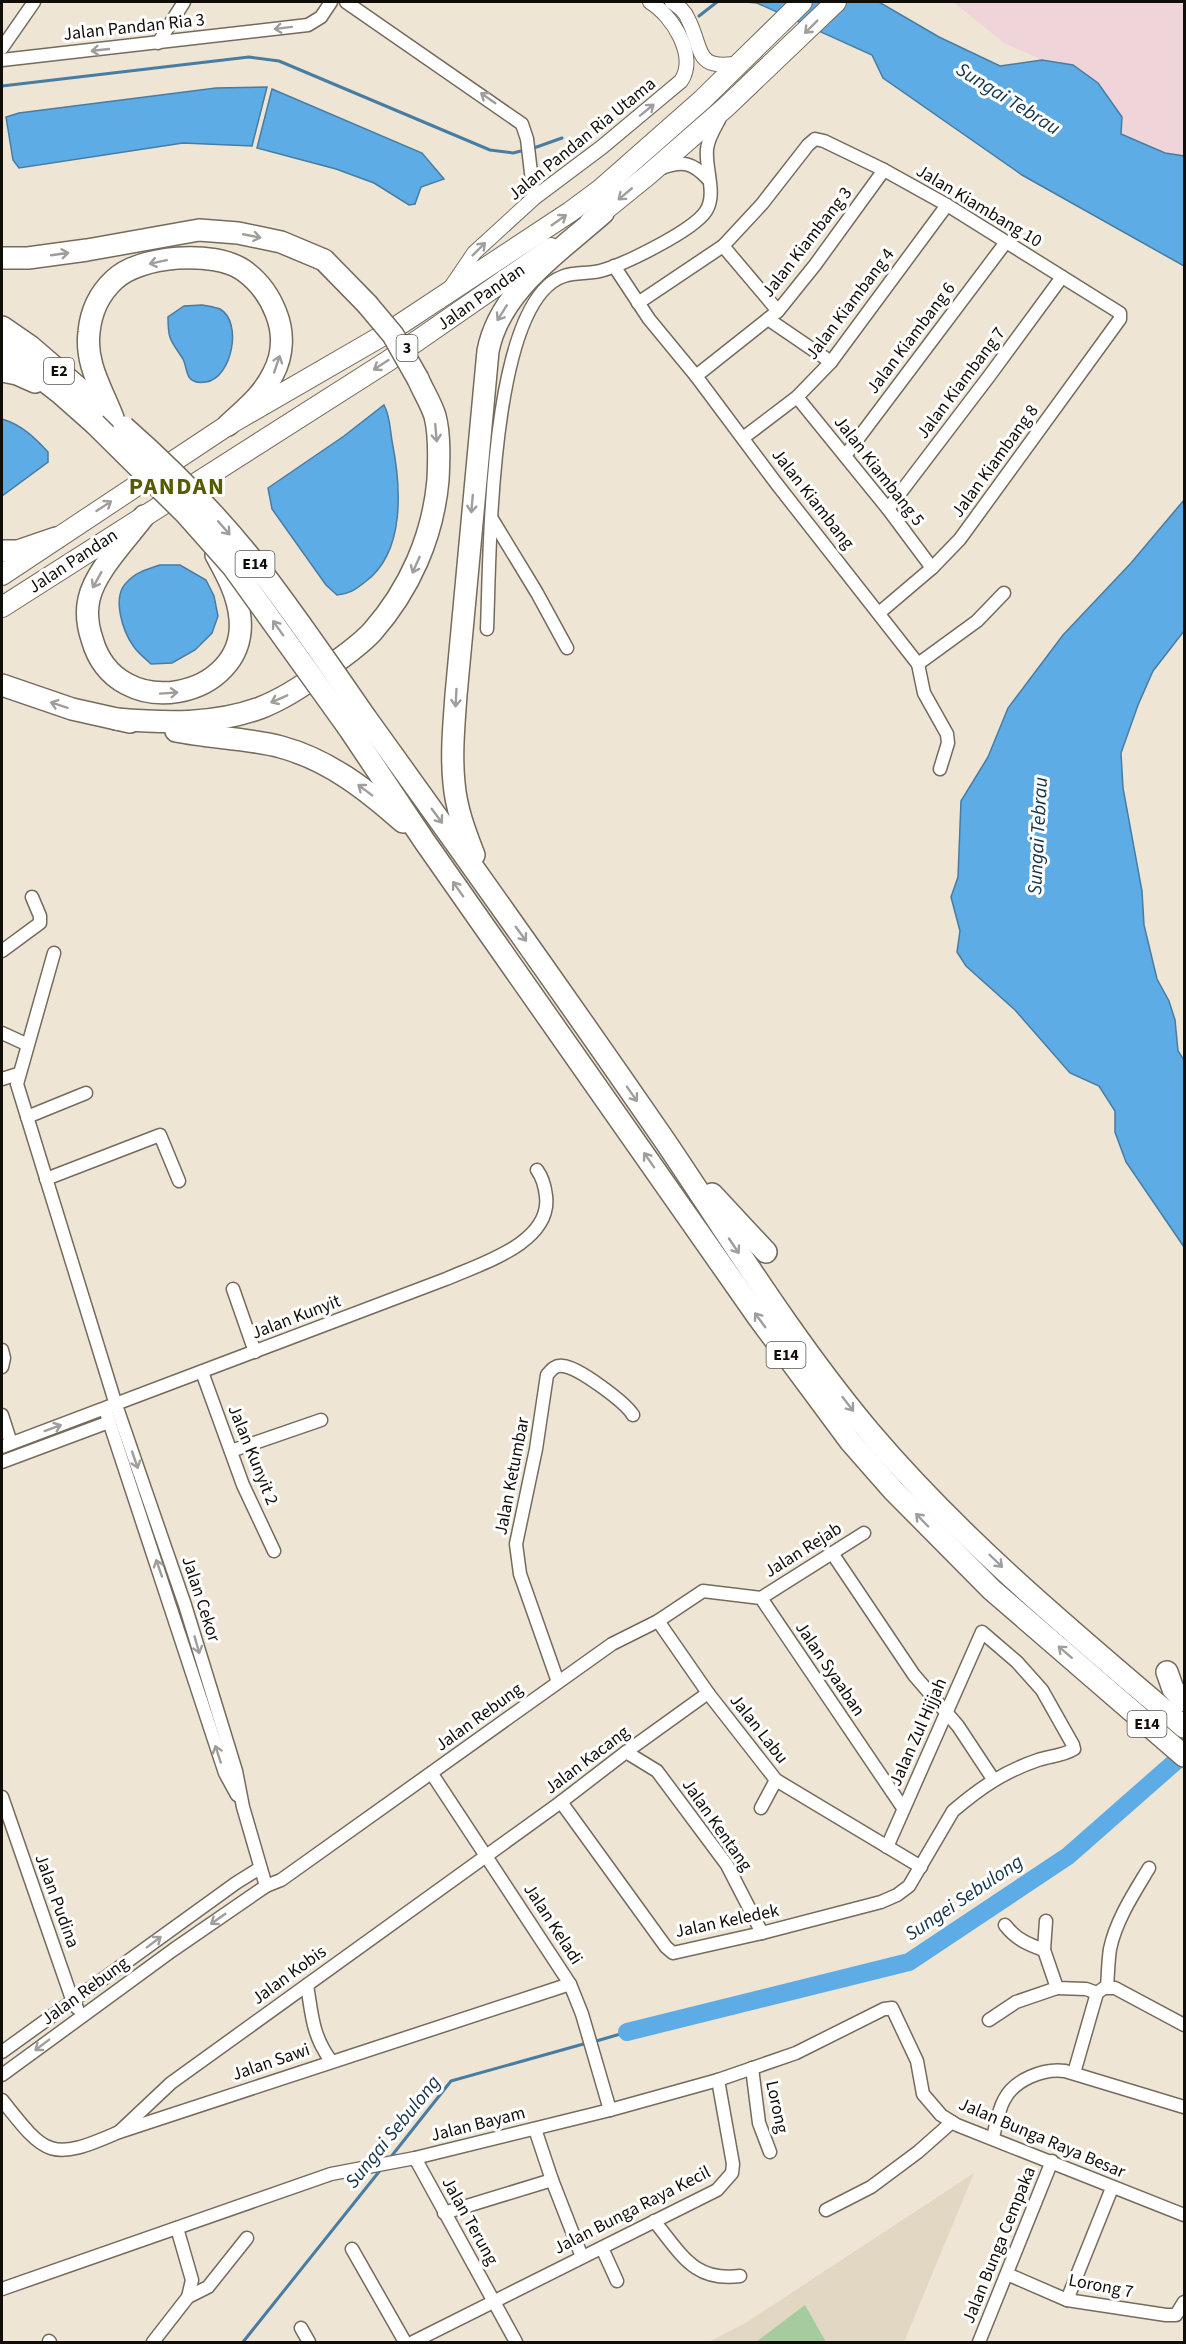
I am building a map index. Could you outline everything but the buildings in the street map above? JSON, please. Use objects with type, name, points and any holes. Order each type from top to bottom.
[{"type":"highway","name":"Jalan Pandan","points":[[2,575],[228,425],[342,360],[538,235],[600,189],[742,63],[802,2]]},
{"type":"highway","name":"Jalan Pandan","points":[[2,607],[388,361],[603,213],[726,107],[836,2]]},
{"type":"highway","points":[[487,886],[465,831],[454,783],[456,695],[485,365],[498,319],[521,287],[603,213]]},
{"type":"highway","points":[[2,258],[28,258],[87,250],[199,230],[238,233],[281,242],[324,260],[367,304],[393,335],[418,379],[435,416],[439,461],[436,505],[424,546],[401,595],[372,632],[352,651],[296,690],[259,708],[192,723],[116,719]]},
{"type":"highway","points":[[111,423],[90,365],[89,332],[97,299],[115,278],[134,268],[183,258],[213,259],[241,269],[265,291],[279,321],[282,343],[279,361],[272,376],[257,398],[228,425]]},
{"type":"highway","name":"E2","points":[[2,327],[31,347],[111,423],[205,536]]},
{"type":"highway","name":"E2","points":[[2,348],[60,393],[111,423]]},
{"type":"highway","points":[[2,371],[17,374],[60,393]]},
{"type":"highway","name":"E14","points":[[111,423],[163,462],[206,506],[264,575],[357,723],[425,842],[758,1317],[850,1441],[893,1490],[992,1590],[1117,1683],[1185,1727]]},
{"type":"highway","points":[[144,516],[101,573],[89,600],[90,632],[95,650],[102,664],[126,686],[161,694],[179,692],[194,688],[208,680],[229,660],[239,634],[238,604],[230,580],[205,536]]},
{"type":"highway","name":"E14","points":[[205,536],[252,591],[487,886],[667,1145],[776,1308],[870,1431],[910,1477],[1117,1683],[1185,1756]]},
{"type":"highway","points":[[2,551],[18,551],[56,538]]},
{"type":"highway","points":[[2,685],[72,709],[116,719],[182,733],[283,747],[340,772],[369,792],[425,842]]},
{"type":"highway","points":[[667,1145],[766,1252]]},
{"type":"street","points":[[2,48],[34,2]]},
{"type":"street","points":[[158,43],[184,2]]},
{"type":"street","name":"Jalan Pandan Ria 3","points":[[2,60],[308,25],[321,17],[331,2]]},
{"type":"street","points":[[346,2],[518,119],[525,128],[534,198]]},
{"type":"street","name":"Jalan Pandan Ria Utama","points":[[650,2],[665,11],[690,46],[715,65],[742,63]]},
{"type":"street","name":"Jalan Pandan Ria Utama","points":[[444,296],[474,253],[534,198],[602,147],[681,81],[687,71],[690,23],[683,10],[672,2]]},
{"type":"street","points":[[487,629],[492,519],[501,406],[520,332],[532,304],[553,282],[564,276],[598,272],[614,266],[683,233],[694,224],[710,204],[708,147],[712,132],[726,107]]},
{"type":"street","name":"Jalan Kiambang 10","points":[[723,246],[762,204],[815,139],[824,141],[884,170],[947,205],[1120,313]]},
{"type":"street","points":[[648,176],[676,163],[684,163],[696,167],[708,179]]},
{"type":"street","name":"Jalan Kiambang 3","points":[[696,376],[773,315],[815,266],[884,170]]},
{"type":"street","name":"Jalan Kiambang 4","points":[[743,438],[797,396],[831,362],[947,205]]},
{"type":"street","name":"Jalan Kiambang 6","points":[[845,456],[1006,242]]},
{"type":"street","points":[[638,303],[723,246],[773,315],[831,362]]},
{"type":"street","name":"Jalan Kiambang","points":[[614,266],[638,303],[918,664]]},
{"type":"street","name":"Jalan Kiambang 7","points":[[888,509],[1062,277]]},
{"type":"street","name":"Jalan Kiambang 8","points":[[879,613],[932,568],[960,539],[1120,319],[1120,313]]},
{"type":"street","name":"Jalan Kiambang 5","points":[[797,396],[888,509],[932,568]]},
{"type":"street","points":[[492,519],[567,648]]},
{"type":"street","points":[[940,769],[948,743],[947,734],[924,693],[918,664],[977,621],[1004,593]]},
{"type":"street","points":[[2,951],[38,925],[40,918],[32,897]]},
{"type":"street","name":"Jalan Cekor","points":[[54,953],[26,1044],[17,1084],[110,1407],[185,1605],[236,1771],[243,1807],[266,1886]]},
{"type":"street","points":[[2,1033],[26,1044]]},
{"type":"street","points":[[2,1079],[18,1074]]},
{"type":"street","points":[[27,1118],[86,1093]]},
{"type":"street","points":[[46,1179],[160,1135],[179,1181]]},
{"type":"street","name":"Jalan Kunyit","points":[[6,1445],[446,1279],[517,1248],[536,1230],[547,1203],[545,1188],[537,1170]]},
{"type":"street","points":[[232,1289],[255,1352]]},
{"type":"street","points":[[2,1350],[4,1358],[2,1367]]},
{"type":"street","name":"Jalan Ketumbar","points":[[558,1682],[519,1574],[516,1544],[536,1449],[548,1375],[553,1368],[560,1366],[577,1371],[610,1394],[633,1415]]},
{"type":"street","name":"Jalan Kunyit 2","points":[[202,1372],[243,1485],[274,1551]]},
{"type":"street","points":[[2,1462],[109,1422],[110,1407]]},
{"type":"street","points":[[2,1415],[6,1445]]},
{"type":"street","points":[[231,1451],[321,1420]]},
{"type":"street","name":"Jalan Cekor","points":[[109,1422],[225,1773],[243,1807]]},
{"type":"street","points":[[89,1429],[106,1434],[116,1443]]},
{"type":"street","name":"Jalan Rejab","points":[[761,1598],[864,1533]]},
{"type":"street","points":[[832,1553],[914,1674],[970,1743],[993,1779]]},
{"type":"street","name":"Jalan Rebung","points":[[2,2075],[82,2015],[266,1886],[281,1880],[612,1644],[658,1621],[703,1591],[761,1598]]},
{"type":"street","name":"Jalan Syaaban","points":[[761,1598],[903,1808]]},
{"type":"street","name":"Jalan Labu","points":[[658,1621],[708,1692],[776,1780],[921,1867]]},
{"type":"street","name":"Jalan Zul Hijjah","points":[[887,1846],[982,1632]]},
{"type":"street","name":"Jalan Keledek","points":[[561,1802],[666,1947],[673,1953],[881,1902],[897,1895],[909,1886],[953,1811],[993,1779],[1038,1760],[1074,1749],[1042,1690],[1017,1662],[982,1632]]},
{"type":"street","name":"Jalan Kacang","points":[[487,1855],[708,1692]]},
{"type":"street","name":"Jalan Kentang","points":[[626,1752],[657,1771],[727,1865],[762,1933]]},
{"type":"street","name":"Jalan Keladi","points":[[432,1774],[570,1984],[582,2014],[610,2110]]},
{"type":"street","points":[[761,1808],[776,1780]]},
{"type":"street","name":"Jalan Pudina","points":[[2,1797],[73,2002],[82,2015]]},
{"type":"street","name":"Jalan Kobis","points":[[119,2132],[171,2083],[487,1855]]},
{"type":"street","points":[[260,1868],[281,1880]]},
{"type":"street","name":"Jalan Rebung","points":[[2,2052],[226,1889],[260,1868]]},
{"type":"street","points":[[1074,2073],[1102,1990],[1116,1931],[1131,1898],[1149,1868]]},
{"type":"street","points":[[1046,1920],[1044,1950],[1057,1988]]},
{"type":"street","points":[[1005,1925],[1024,1943],[1044,1950]]},
{"type":"street","name":"Jalan Sawi","points":[[2,2100],[30,2135],[53,2149],[61,2151],[88,2145],[119,2132],[331,2061],[570,1984]]},
{"type":"street","points":[[307,1985],[313,2029],[320,2046],[331,2061]]},
{"type":"street","points":[[989,2020],[1016,2002],[1057,1988],[1102,1990],[1115,1988],[1185,2025]]},
{"type":"street","name":"Jalan Bunga Raya Besar","points":[[892,2008],[917,2061],[923,2094],[941,2115],[952,2122],[1052,2161],[1112,2188],[1185,2215]]},
{"type":"street","name":"Jalan Bayam","points":[[2,2289],[331,2174],[411,2159],[535,2129],[718,2080],[796,2053],[884,2009],[892,2008]]},
{"type":"street","name":"Lorong","points":[[752,2068],[759,2123],[770,2152]]},
{"type":"street","points":[[993,2137],[1004,2099],[1021,2081],[1048,2071],[1074,2073],[1185,2107]]},
{"type":"street","name":"Jalan Bunga Raya Kecil","points":[[413,2343],[717,2190],[732,2173],[733,2154],[718,2080]]},
{"type":"street","points":[[826,2210],[871,2187],[918,2152],[952,2122]]},
{"type":"street","points":[[535,2129],[582,2257]]},
{"type":"street","name":"Jalan Terung","points":[[411,2159],[493,2301]]},
{"type":"street","name":"Jalan Bunga Cempaka","points":[[979,2343],[1052,2161]]},
{"type":"street","points":[[444,2213],[552,2180]]},
{"type":"street","points":[[1067,2300],[1112,2188]]},
{"type":"street","points":[[654,2221],[694,2268],[717,2276],[740,2276]]},
{"type":"street","points":[[153,2343],[188,2297],[192,2280],[177,2228]]},
{"type":"street","points":[[188,2297],[208,2287],[247,2238]]},
{"type":"street","points":[[602,2247],[617,2280]]},
{"type":"street","points":[[352,2249],[405,2343]]},
{"type":"street","name":"Lorong 7","points":[[1007,2274],[1067,2300],[1166,2315],[1176,2315],[1185,2302]]},
{"type":"street","points":[[493,2301],[516,2343]]},
{"type":"street","points":[[301,2328],[309,2343]]},
{"type":"shaded area","points":[[953,2],[1184,2],[1184,156],[1165,153],[1121,134],[1073,65],[1042,60],[1004,43]]},
{"type":"shaded area","points":[[974,2173],[904,2342],[709,2342],[747,2322]]},
{"type":"green space","points":[[805,2305],[826,2342],[756,2342]]},
{"type":"water","name":"Sungai Tebrau","points":[[746,2],[879,2],[939,37],[1000,66],[1042,60],[1073,65],[1098,83],[1122,117],[1121,134],[1165,153],[1184,156],[1184,266],[1022,175],[883,78],[872,55],[757,3]]},
{"type":"water","points":[[267,87],[252,146],[183,143],[19,168],[13,160],[6,117],[19,113],[216,88]]},
{"type":"water","points":[[272,89],[422,153],[444,179],[421,187],[415,204],[409,205],[374,183],[336,169],[257,148]]},
{"type":"water","points":[[202,305],[220,309],[227,316],[233,337],[228,361],[222,371],[215,378],[206,382],[192,380],[189,377],[183,359],[171,340],[168,317],[184,306]]},
{"type":"water","points":[[384,405],[390,422],[397,478],[397,517],[394,536],[388,554],[378,569],[355,589],[337,595],[326,585],[272,509],[268,488],[344,436]]},
{"type":"water","points":[[2,419],[22,428],[38,441],[48,452],[48,462],[2,496]]},
{"type":"water","name":"Sungai Tebrau","points":[[1184,500],[1184,631],[1153,671],[1121,753],[1123,788],[1142,891],[1144,925],[1157,979],[1169,1001],[1175,1020],[1178,1051],[1184,1060],[1184,1247],[1126,1162],[1115,1132],[1115,1111],[1099,1086],[1070,1073],[1015,1010],[966,966],[957,952],[960,931],[951,897],[958,877],[961,801],[988,757],[1008,708],[1063,635],[1131,563]]},
{"type":"water","points":[[160,565],[180,565],[206,580],[214,596],[218,616],[212,633],[195,650],[172,663],[151,664],[130,641],[119,605],[122,588],[127,582],[142,571]]},
{"type":"waterway","points":[[699,16],[717,2]]},
{"type":"waterway","points":[[2,86],[249,57],[279,61],[490,150],[513,153],[525,150]]},
{"type":"waterway","points":[[531,149],[562,138]]},
{"type":"waterway","name":"Sungei Sebulong","points":[[627,2032],[909,1962],[1068,1856],[1184,1754]]},
{"type":"waterway","name":"Sungai Sebulong","points":[[593,2042],[627,2032]]},
{"type":"waterway","name":"Sungai Sebulong","points":[[390,2158],[451,2081],[587,2043]]},
{"type":"waterway","name":"Sungai Sebulong","points":[[243,2342],[382,2168]]},
{"type":"district","name":"PANDAN","points":[[177,486]]}]
